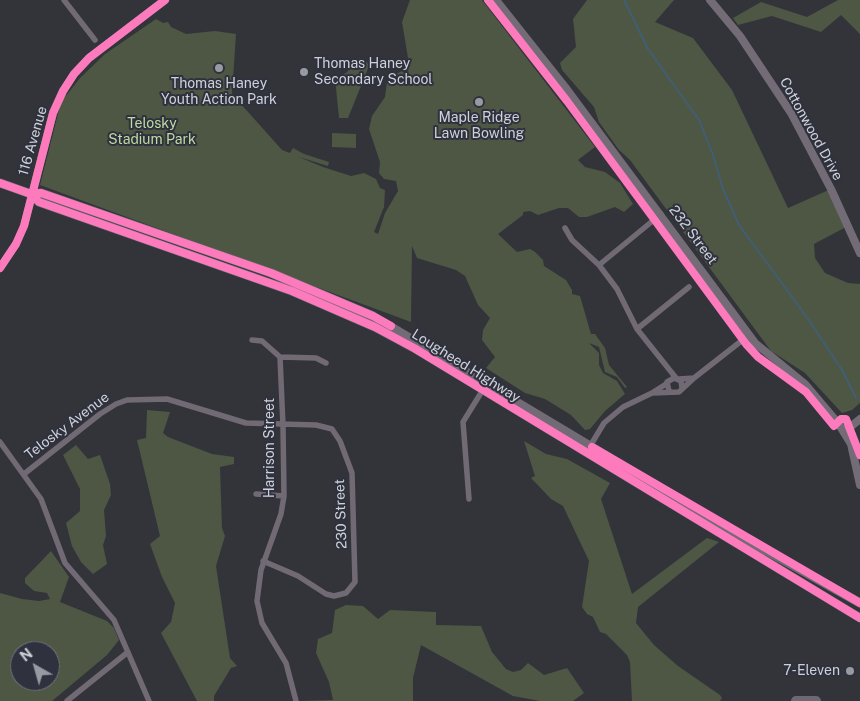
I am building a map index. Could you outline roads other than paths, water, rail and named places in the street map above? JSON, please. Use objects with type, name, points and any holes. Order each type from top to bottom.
[{"type":"highway","points":[[796,701],[816,701]]},
{"type":"main road","name":"Lougheed Highway","points":[[0,183],[31,194],[39,202],[292,291],[366,323],[484,387],[860,618]]},
{"type":"main road","name":"Lougheed Highway","points":[[588,450],[860,603]]},
{"type":"street","points":[[64,0],[95,40]]},
{"type":"street","name":"116 Avenue","points":[[0,268],[16,244],[24,226],[56,106],[74,74],[89,58],[165,0]]},
{"type":"street","name":"232 Street","points":[[496,0],[565,87],[661,214],[749,335],[768,356],[813,393],[844,432],[855,458],[860,485]]},
{"type":"street","name":"Cottonwood Drive","points":[[710,0],[740,36],[791,113],[860,253]]},
{"type":"street","points":[[599,265],[661,214]]},
{"type":"street","points":[[564,228],[572,240],[599,265],[617,289],[637,329],[678,378],[682,388]]},
{"type":"street","points":[[637,329],[689,287]]},
{"type":"street","points":[[652,393],[669,391],[676,393],[749,335]]},
{"type":"street","points":[[252,340],[262,341],[280,357],[316,358],[326,362]]},
{"type":"street","name":"Harrison Street","points":[[280,357],[284,496],[281,514],[263,560],[257,601],[262,623],[286,663],[296,701]]},
{"type":"street","points":[[668,368],[669,391]]},
{"type":"street","points":[[588,450],[604,423],[633,401],[652,393],[668,382],[678,378],[694,378]]},
{"type":"street","points":[[469,499],[464,422],[484,387]]},
{"type":"street","name":"Telosky Avenue","points":[[24,474],[104,411],[126,400],[167,400],[234,421],[283,426],[316,425],[332,429]]},
{"type":"street","points":[[844,432],[860,419]]},
{"type":"street","name":"230 Street","points":[[263,560],[298,576],[326,594],[340,596],[352,589],[356,574],[352,473],[340,441],[332,429]]},
{"type":"street","points":[[0,442],[24,474],[44,506],[65,562],[107,610],[149,701]]},
{"type":"street","points":[[256,494],[284,496]]},
{"type":"street","points":[[68,701],[128,652]]},
{"type":"waterway","points":[[624,0],[648,49],[699,120],[713,155],[723,189],[739,225],[806,316],[842,370],[856,398]]},
{"type":"place","name":"Thomas Haney Youth Action Park","points":[[219,68]]},
{"type":"place","name":"Thomas Haney Secondary School","points":[[304,72]]},
{"type":"place","name":"Maple Ridge Lawn Bowling","points":[[479,102]]},
{"type":"place","name":"7-Eleven","points":[[850,671]]},
{"type":"park label","name":"Telosky Stadium Park","points":[[152,132]]}]
